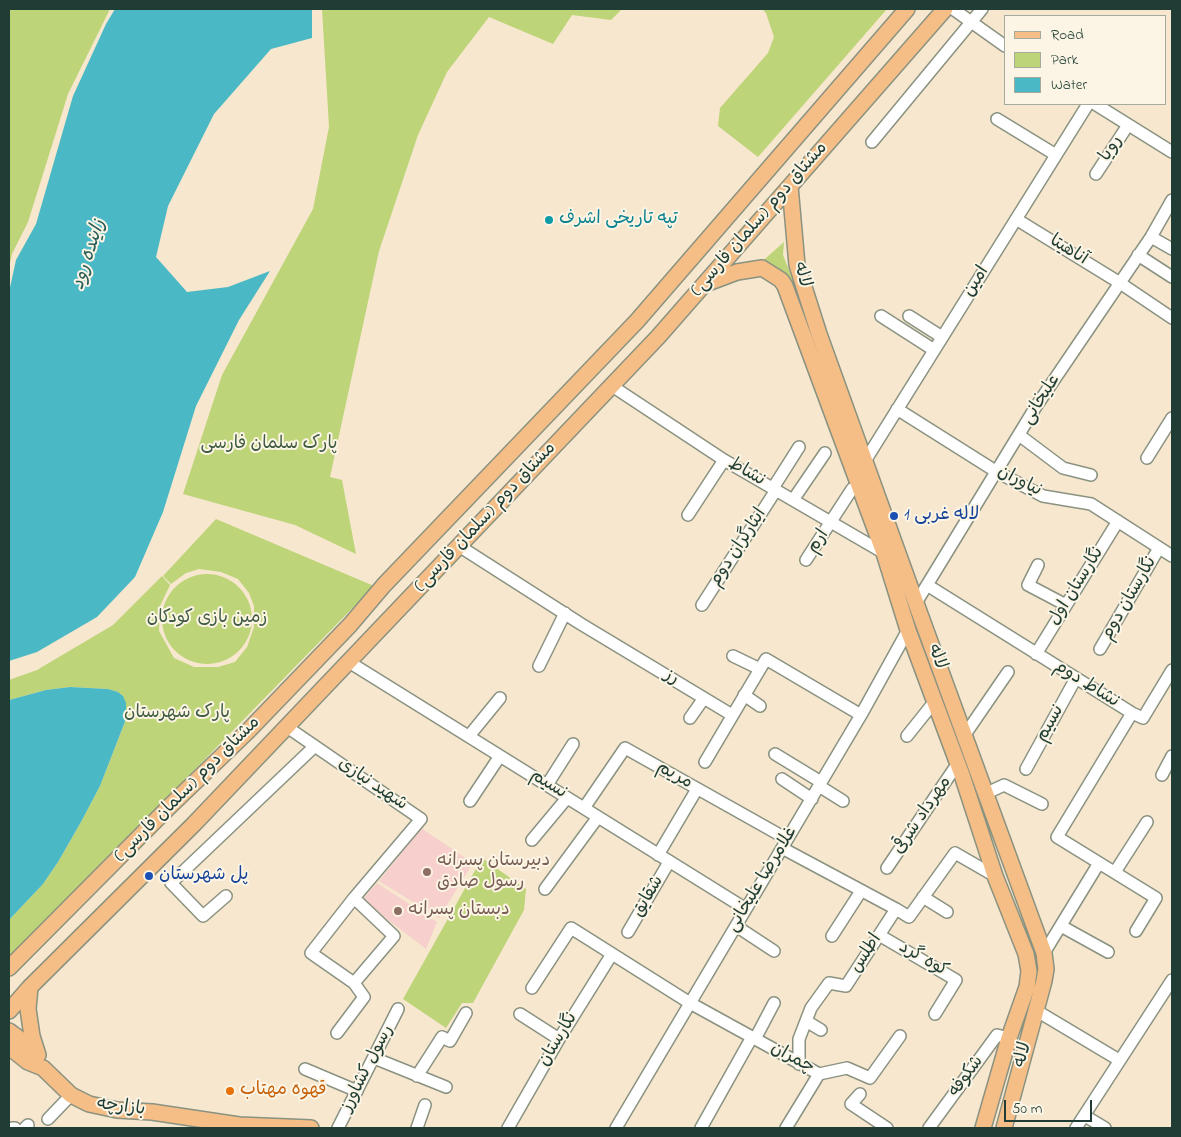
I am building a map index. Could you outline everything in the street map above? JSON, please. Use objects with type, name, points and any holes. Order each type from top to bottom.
[{"type":"main road","name":"مشتاق دوم (سلمان فارسی)","points":[[9,968],[170,806],[249,730],[637,321],[907,9]]},
{"type":"main road","name":"مشتاق دوم (سلمان فارسی)","points":[[9,1011],[30,987],[194,824],[658,337],[945,9]]},
{"type":"main road","name":"لاله","points":[[790,186],[797,265],[813,337],[847,456],[884,553],[908,630],[958,763],[995,876],[1026,954],[1029,971],[1027,987],[1009,1038],[983,1128]]},
{"type":"main road","name":"لاله","points":[[704,285],[737,272],[762,268],[781,280],[813,337],[865,460],[1044,953],[1046,969],[1004,1128]]},
{"type":"main road","points":[[928,682],[942,675]]},
{"type":"main road","points":[[30,987],[28,1009],[36,1062]]},
{"type":"main road","points":[[9,1031],[24,1042],[36,1062]]},
{"type":"main road","name":"بازارچه","points":[[9,1047],[36,1062],[71,1094],[90,1104],[117,1110],[152,1112],[239,1127],[311,1128]]},
{"type":"main road","points":[[9,1054],[36,1062]]},
{"type":"street","points":[[953,9],[1004,45]]},
{"type":"street","points":[[872,142],[982,9]]},
{"type":"street","name":"امین","points":[[865,460],[1087,105]]},
{"type":"street","points":[[1097,105],[1172,152]]},
{"type":"street","points":[[997,119],[1056,155]]},
{"type":"street","name":"رویا","points":[[1096,174],[1128,125]]},
{"type":"street","name":"علیخانی","points":[[916,603],[1036,408],[1171,206]]},
{"type":"street","name":"آناهیتا","points":[[1016,219],[1120,282],[1172,318]]},
{"type":"street","points":[[1151,237],[1172,249]]},
{"type":"street","points":[[1138,256],[1172,277]]},
{"type":"street","points":[[881,316],[934,350]]},
{"type":"street","points":[[909,316],[942,337]]},
{"type":"street","name":"نشاط","points":[[612,386],[724,460],[884,553]]},
{"type":"street","name":"نیاوران","points":[[897,409],[997,472],[1043,496],[1091,504],[1172,556]]},
{"type":"street","points":[[1147,458],[1172,418]]},
{"type":"street","points":[[1019,435],[1063,468],[1091,475]]},
{"type":"street","name":"ایثارگران دوم","points":[[702,606],[799,446]]},
{"type":"street","points":[[793,500],[825,453]]},
{"type":"street","points":[[688,515],[724,460]]},
{"type":"street","name":"ارم","points":[[806,560],[852,490]]},
{"type":"street","name":"نگارستان اول","points":[[1036,654],[1118,521]]},
{"type":"street","name":"رز","points":[[459,546],[565,614],[732,715]]},
{"type":"street","name":"نگارستان دوم","points":[[1100,649],[1159,548]]},
{"type":"street","points":[[1038,565],[1028,585],[1066,605]]},
{"type":"street","name":"نشاط دوم","points":[[927,585],[1132,714],[1057,837],[1156,898],[1136,931]]},
{"type":"street","points":[[539,666],[565,614]]},
{"type":"street","name":"غلامرضا علیخانی","points":[[616,1128],[812,799],[908,630]]},
{"type":"street","points":[[733,656],[760,669]]},
{"type":"street","points":[[705,762],[766,658],[861,715]]},
{"type":"street","name":"نسیم","points":[[349,662],[746,909]]},
{"type":"street","points":[[1132,714],[1142,718],[1172,670]]},
{"type":"street","points":[[964,736],[1008,672]]},
{"type":"street","name":"نسیم","points":[[1026,769],[1076,678]]},
{"type":"street","points":[[744,695],[760,706]]},
{"type":"street","points":[[468,736],[500,698]]},
{"type":"street","points":[[690,718],[704,698]]},
{"type":"street","points":[[907,736],[935,700]]},
{"type":"street","name":"شهید نیازی","points":[[286,727],[421,819],[354,898],[311,953],[354,983]]},
{"type":"street","points":[[547,785],[573,744]]},
{"type":"street","points":[[226,896],[203,916],[171,883],[315,746]]},
{"type":"street","name":"مریم","points":[[584,808],[625,748],[697,789],[785,844]]},
{"type":"street","points":[[774,754],[843,801]]},
{"type":"street","points":[[470,801],[500,756]]},
{"type":"street","points":[[1162,775],[1172,756]]},
{"type":"street","name":"مهرداد شرقی","points":[[887,868],[958,763]]},
{"type":"street","points":[[782,779],[812,799]]},
{"type":"street","points":[[985,794],[1004,785],[1042,804]]},
{"type":"street","points":[[658,855],[697,789]]},
{"type":"street","points":[[532,840],[567,798]]},
{"type":"street","points":[[545,889],[598,817]]},
{"type":"street","points":[[1114,872],[1147,822]]},
{"type":"street","points":[[785,844],[861,891],[909,917],[954,852],[995,876]]},
{"type":"street","name":"شقایق","points":[[628,932],[669,862]]},
{"type":"street","points":[[1044,953],[1100,863]]},
{"type":"street","points":[[832,936],[861,891]]},
{"type":"street","points":[[923,897],[947,912]]},
{"type":"street","points":[[337,1033],[364,997],[354,983],[394,936],[354,898]]},
{"type":"street","name":"اطلس","points":[[799,1064],[799,1039],[811,1008],[830,983],[846,986],[896,909]]},
{"type":"street","points":[[736,926],[774,950]]},
{"type":"street","points":[[1061,926],[1108,952]]},
{"type":"street","points":[[532,988],[570,928],[690,1003]]},
{"type":"street","name":"کوه گرد","points":[[879,935],[956,980],[934,1014]]},
{"type":"street","name":"نگارستان","points":[[508,1128],[559,1039],[612,954]]},
{"type":"street","points":[[1076,1128],[1172,980]]},
{"type":"street","name":"چمران","points":[[690,1003],[819,1074],[847,1068],[870,1078],[900,1036]]},
{"type":"street","points":[[754,1038],[774,1003]]},
{"type":"street","name":"رسول کشاورز","points":[[338,1128],[398,1009]]},
{"type":"street","points":[[1036,1011],[1119,1060]]},
{"type":"street","points":[[417,1076],[442,1037],[450,1041],[466,1013]]},
{"type":"street","points":[[520,1014],[559,1039]]},
{"type":"street","points":[[806,1021],[821,1030]]},
{"type":"street","name":"شکوفه","points":[[929,1128],[998,1035],[1009,1038]]},
{"type":"street","name":"چمران","points":[[701,1128],[754,1038]]},
{"type":"street","points":[[374,1058],[446,1087]]},
{"type":"street","points":[[305,1069],[357,1091]]},
{"type":"street","points":[[786,1128],[819,1074]]},
{"type":"street","points":[[48,1119],[71,1094]]},
{"type":"street","points":[[860,1094],[851,1104],[886,1128]]},
{"type":"street","points":[[417,1128],[424,1105]]},
{"type":"street","points":[[1085,1116],[1105,1128]]},
{"type":"shaded area","name":"دبیرستان پسرانه رسول صادق","points":[[421,828],[473,863],[439,918],[379,881]]},
{"type":"shaded area","name":"دبستان پسرانه","points":[[377,883],[437,922],[426,949],[362,900]]},
{"type":"green space","points":[[9,9],[110,9],[68,94],[28,222],[12,254],[9,268]]},
{"type":"green space","name":"پارک سلمان فارسی","points":[[322,9],[622,9],[611,20],[572,15],[553,44],[489,17],[447,72],[418,135],[379,251],[330,477],[342,480],[356,554],[295,525],[183,494],[222,375],[313,209],[329,127]]},
{"type":"green space","points":[[762,9],[887,9],[758,157],[718,126],[720,108],[768,53],[774,37],[766,13]]},
{"type":"green space","points":[[784,242],[783,255],[812,329],[806,325],[799,306],[758,265]]},
{"type":"green space","name":"پارک شهرستان","points":[[216,519],[374,586],[9,960],[9,920],[43,884],[58,862],[100,786],[126,719],[123,696],[118,692],[108,689],[70,687],[46,690],[9,700],[9,680],[37,670],[113,625],[162,576],[170,585],[160,606],[159,631],[174,658],[194,667],[218,667],[235,662],[247,647],[254,627],[254,606],[249,593],[238,579],[221,572],[199,569],[186,573],[171,584],[163,576]]},
{"type":"green space","name":"زمین بازی کودکان","points":[[198,574],[216,574],[232,581],[245,594],[252,610],[252,628],[245,644],[232,657],[216,664],[198,664],[182,657],[169,644],[162,628],[162,610],[169,594],[182,581]]},
{"type":"green space","points":[[482,858],[526,889],[524,910],[473,1003],[462,1003],[446,1028],[403,999]]},
{"type":"water","name":"زاینده رود","points":[[115,9],[312,9],[312,38],[271,49],[214,114],[168,206],[156,257],[187,292],[228,287],[270,271],[239,320],[196,406],[163,512],[135,577],[97,617],[37,652],[9,661],[9,292],[16,260],[36,224],[73,96],[106,24]]},
{"type":"water","points":[[70,687],[108,689],[118,692],[123,696],[126,703],[126,719],[100,786],[58,862],[43,884],[9,920],[9,700],[46,690]]},
{"type":"place","name":"تپه تاریخی اشرف","points":[[549,220]]},
{"type":"place","name":"لاله غربی 1","points":[[894,516]]},
{"type":"place","name":"دبیرستان پسرانه رسول صادق","points":[[427,872]]},
{"type":"place","name":"پل شهرستان","points":[[149,876]]},
{"type":"place","name":"دبستان پسرانه","points":[[398,911]]},
{"type":"place","name":"قهوه مهتاب","points":[[230,1091]]}]
